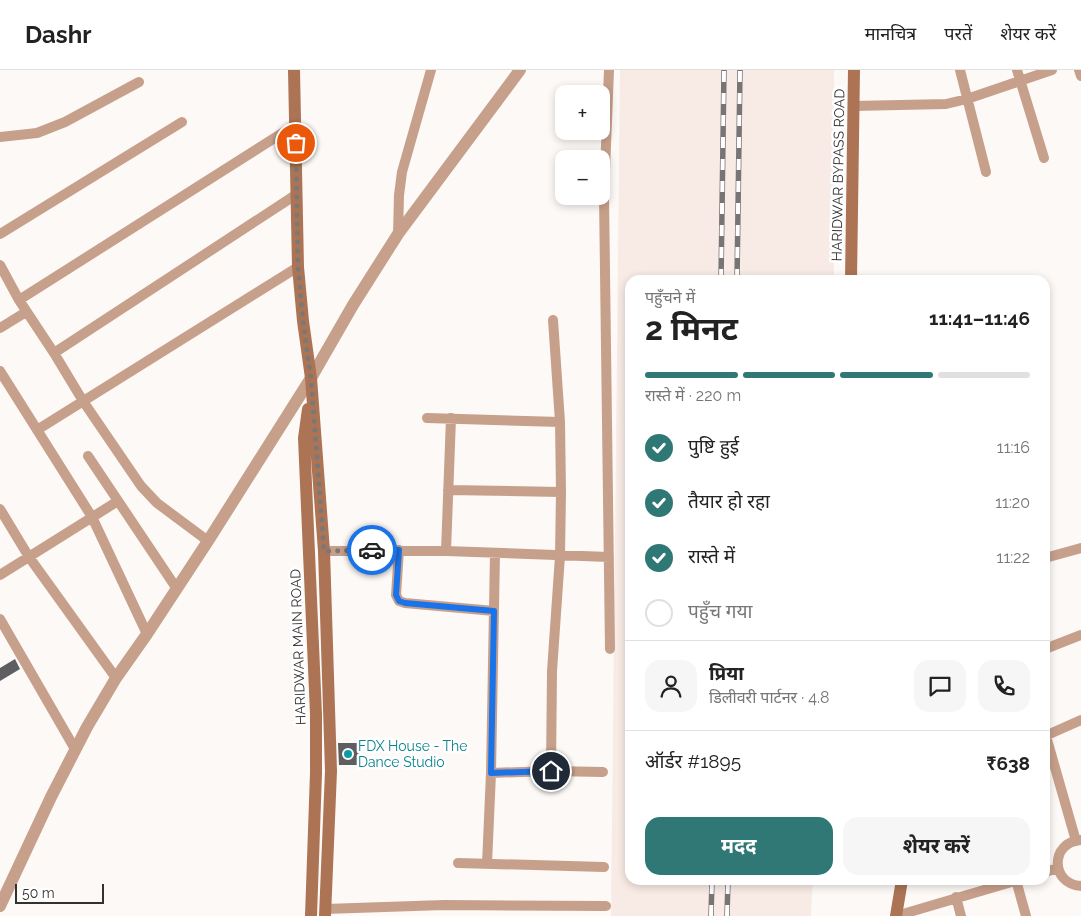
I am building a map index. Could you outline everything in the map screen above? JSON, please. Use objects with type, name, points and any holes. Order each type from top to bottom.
[{"type":"main road","name":"HARIDWAR MAIN ROAD","points":[[294,70],[298,267],[311,378],[324,551],[331,770],[325,912]]},
{"type":"main road","name":"HARIDWAR BYPASS ROAD","points":[[851,275],[854,70]]},
{"type":"main road","name":"HARIDWAR MAIN ROAD","points":[[311,378],[304,438],[316,714],[311,916]]},
{"type":"main road","points":[[896,916],[901,885]]},
{"type":"street","points":[[398,234],[399,195],[402,172],[431,70]]},
{"type":"street","points":[[0,906],[50,797],[116,678],[208,541],[311,378],[398,234],[520,70]]},
{"type":"street","points":[[609,70],[604,196],[610,649]]},
{"type":"street","points":[[960,70],[986,172]]},
{"type":"street","points":[[1018,70],[1044,158]]},
{"type":"street","points":[[854,106],[946,104],[967,99],[1052,70]]},
{"type":"street","points":[[1079,70],[1081,76]]},
{"type":"street","points":[[0,137],[37,133],[139,82]]},
{"type":"street","points":[[0,234],[182,122]]},
{"type":"street","points":[[19,300],[295,126]]},
{"type":"street","points":[[54,353],[297,194]]},
{"type":"street","points":[[0,265],[26,312],[83,401],[141,486],[157,503],[208,541]]},
{"type":"street","points":[[37,430],[298,267]]},
{"type":"street","points":[[0,328],[26,312]]},
{"type":"street","points":[[551,771],[552,671],[560,556],[561,492],[560,422],[553,320]]},
{"type":"street","points":[[0,371],[92,517],[147,634]]},
{"type":"street","points":[[427,418],[560,422]]},
{"type":"street","points":[[446,550],[451,418]]},
{"type":"street","points":[[88,456],[177,589]]},
{"type":"street","points":[[448,490],[561,492]]},
{"type":"street","points":[[0,575],[118,501]]},
{"type":"street","points":[[1,512],[29,557],[116,678]]},
{"type":"street","points":[[1050,557],[1081,548]]},
{"type":"street","points":[[399,550],[396,595],[399,601],[494,611]]},
{"type":"street","points":[[324,551],[446,550],[609,557]]},
{"type":"street","points":[[486,864],[491,773],[495,553]]},
{"type":"street","points":[[0,619],[75,749]]},
{"type":"street","points":[[1050,647],[1081,635]]},
{"type":"street","points":[[1050,734],[1081,720]]},
{"type":"street","points":[[1050,752],[1078,840],[1063,848],[1059,854],[1058,868],[1066,880],[1081,886]]},
{"type":"street","points":[[491,773],[603,772]]},
{"type":"street","points":[[458,863],[604,867]]},
{"type":"street","points":[[1050,870],[1058,868]]},
{"type":"street","points":[[896,916],[999,885]]},
{"type":"street","points":[[1017,885],[1026,916]]},
{"type":"street","points":[[956,898],[961,916]]},
{"type":"street","points":[[325,912],[444,905],[579,911],[606,906]]},
{"type":"shaded area","points":[[620,70],[834,70],[834,275],[625,275],[625,885],[813,885],[811,916],[611,916]]},
{"type":"building","points":[[15,659],[20,669],[0,681],[0,668]]},
{"type":"building","name":"FDX House - The Dance Studio","points":[[338,743],[360,743],[359,765],[339,765]]},
{"type":"railway","points":[[721,275],[724,70]]},
{"type":"railway","points":[[737,275],[740,70]]},
{"type":"railway","points":[[711,916],[712,885]]},
{"type":"railway","points":[[727,916],[728,885]]},
{"type":"way so far","points":[[296,143],[298,267],[311,378],[324,551],[372,550]]},
{"type":"place","name":"FDX House - The Dance Studio","points":[[348,754]]},
{"type":"route","points":[[372,550],[399,550],[396,595],[399,601],[494,611],[491,773],[551,771]]}]
